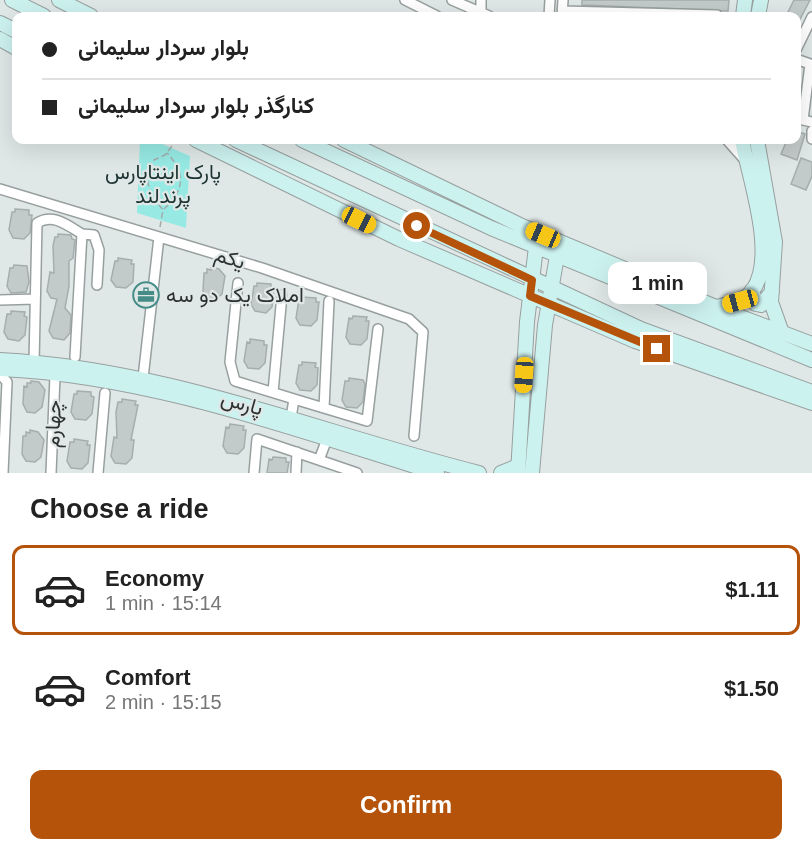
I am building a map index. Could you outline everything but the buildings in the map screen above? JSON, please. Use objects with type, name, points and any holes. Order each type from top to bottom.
[{"type":"street","points":[[12,0],[38,12]]},
{"type":"street","points":[[59,0],[83,12]]},
{"type":"street","points":[[405,0],[429,12]]},
{"type":"street","points":[[452,0],[478,12]]},
{"type":"street","points":[[801,40],[812,17]]},
{"type":"street","points":[[801,61],[810,64],[803,120],[812,122]]},
{"type":"street","points":[[812,131],[812,139]]},
{"type":"street","points":[[204,144],[399,239],[635,341],[812,403]]},
{"type":"street","points":[[244,144],[641,329],[812,392]]},
{"type":"street","points":[[311,144],[536,247],[812,360]]},
{"type":"street","points":[[352,144],[522,226],[716,308],[812,344]]},
{"type":"street","points":[[731,144],[746,161]]},
{"type":"street","points":[[716,308],[740,301],[752,290],[760,275],[762,238],[743,144]]},
{"type":"street","points":[[758,144],[775,242],[771,302],[782,333]]},
{"type":"street","name":"یکم","points":[[0,189],[262,268],[409,319],[423,332],[414,436]]},
{"type":"street","points":[[34,363],[37,223],[44,219],[59,220],[82,234],[94,235],[99,250],[97,285]]},
{"type":"street","points":[[75,357],[82,234]]},
{"type":"street","points":[[142,384],[159,237]]},
{"type":"street","points":[[501,473],[518,470],[527,322],[536,247]]},
{"type":"street","points":[[532,473],[545,325],[558,256]]},
{"type":"street","points":[[238,283],[230,362],[235,381],[368,421],[378,329]]},
{"type":"street","points":[[653,295],[670,288]]},
{"type":"street","points":[[752,290],[756,304],[761,305],[772,292]]},
{"type":"street","points":[[273,392],[282,295]]},
{"type":"street","points":[[0,300],[35,300]]},
{"type":"street","points":[[324,408],[329,301]]},
{"type":"street","points":[[527,322],[534,320],[545,325]]},
{"type":"street","name":"پارس","points":[[0,360],[34,363],[142,384],[437,473]]},
{"type":"street","points":[[7,382],[17,371]]},
{"type":"street","name":"پارس","points":[[0,372],[17,371],[200,391],[479,473]]},
{"type":"street","points":[[0,372],[7,382],[3,473]]},
{"type":"street","name":"چهارم","points":[[51,473],[55,376]]},
{"type":"street","points":[[98,473],[105,393]]},
{"type":"street","points":[[291,418],[294,399]]},
{"type":"street","points":[[254,473],[257,439],[319,460],[340,470],[357,473]]},
{"type":"street","points":[[319,460],[327,439]]},
{"type":"street","points":[[296,473],[297,453]]},
{"type":"path","points":[[163,210],[147,185],[150,166],[154,160],[167,153],[172,146]]},
{"type":"path","points":[[159,237],[163,210],[173,201],[181,187],[181,170],[167,153]]},
{"type":"path","points":[[173,201],[174,205]]},
{"type":"green space","name":"پارک اینتاپارس پرندلند","points":[[140,144],[162,144],[190,156],[186,228],[137,213]]},
{"type":"place","name":"املاک یک دو سه","points":[[146,295]]},
{"type":"route","points":[[417,226],[532,280],[530,296],[657,349]]}]
